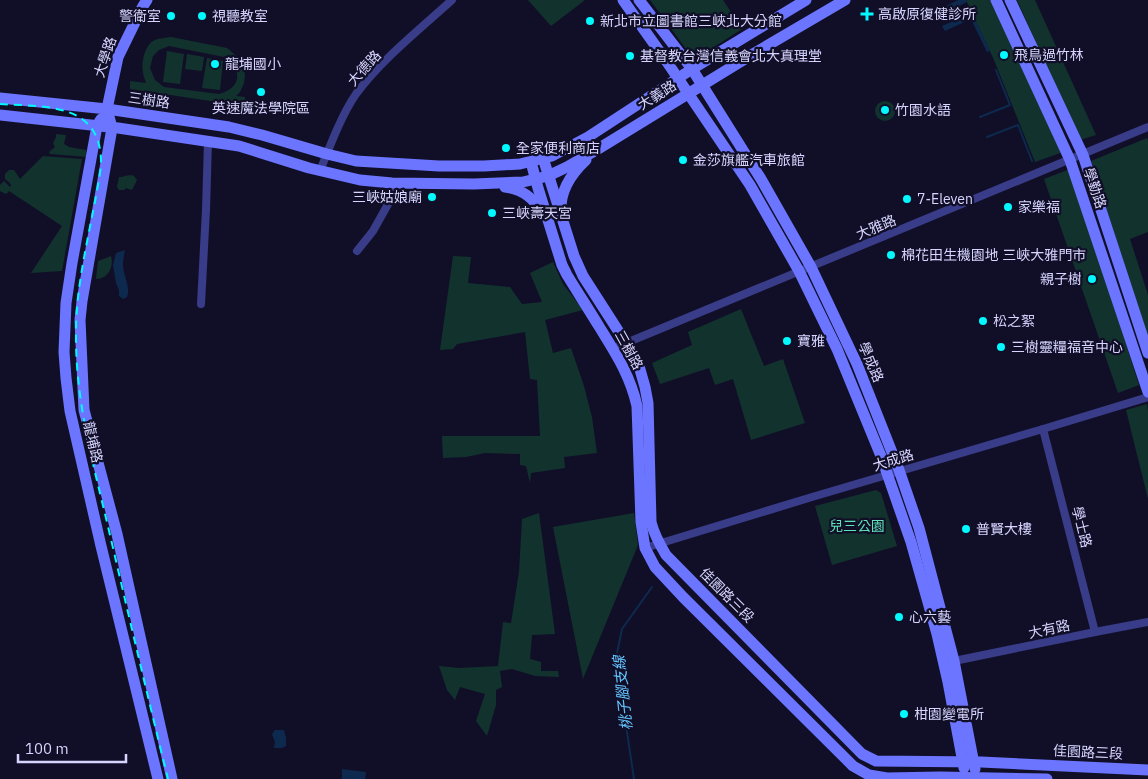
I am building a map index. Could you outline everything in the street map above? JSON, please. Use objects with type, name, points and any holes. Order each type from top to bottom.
[{"type":"street","name":"大學路","points":[[112,128],[107,110],[118,57],[142,6],[147,0]]},
{"type":"street","name":"大德路","points":[[320,171],[343,118],[355,96],[375,70],[452,0]]},
{"type":"street","name":"學成路","points":[[623,0],[679,78],[750,185],[799,271],[837,350],[888,474],[906,524],[937,634],[969,762],[976,778]]},
{"type":"street","name":"學成路","points":[[639,0],[692,69],[761,179],[811,266],[857,364],[899,470],[919,528],[954,661],[969,762],[964,777]]},
{"type":"street","name":"大義路","points":[[537,160],[557,153],[588,137],[692,69],[806,0]]},
{"type":"street","name":"大義路","points":[[535,179],[559,171],[598,149],[845,0]]},
{"type":"street","name":"學勤路","points":[[996,0],[1070,160],[1148,392]]},
{"type":"street","name":"學勤路","points":[[1010,0],[1082,155],[1148,353]]},
{"type":"street","name":"三樹路","points":[[0,98],[107,110],[229,127],[356,161],[439,166],[484,166],[520,164],[537,160],[535,179],[562,265],[613,349],[634,390],[637,406],[640,522],[646,548]]},
{"type":"street","name":"龍埔路","points":[[107,110],[97,126],[72,263],[66,303],[64,352],[70,411],[96,527],[158,779]]},
{"type":"street","points":[[0,115],[97,126],[239,146],[320,171],[360,180],[474,184],[523,182],[535,179]]},
{"type":"street","name":"大雅路","points":[[613,349],[1148,127]]},
{"type":"street","name":"龍埔路","points":[[112,128],[80,320],[84,410],[117,534],[172,779]]},
{"type":"street","points":[[201,304],[208,141]]},
{"type":"street","points":[[286,161],[291,144]]},
{"type":"street","points":[[562,223],[561,207],[565,188],[582,164],[598,149]]},
{"type":"street","name":"佳園路三段","points":[[537,160],[548,176],[562,223],[583,276],[639,366],[648,403],[651,522],[666,555],[862,754],[876,761],[969,762],[1148,770]]},
{"type":"street","points":[[357,251],[373,231],[392,197],[392,182]]},
{"type":"street","points":[[474,184],[512,188],[528,196],[538,205],[553,236]]},
{"type":"street","name":"大成路","points":[[646,548],[899,470],[1148,397]]},
{"type":"street","name":"學士路","points":[[1043,429],[1096,632]]},
{"type":"street","points":[[646,548],[655,566],[678,591],[853,766],[868,775],[887,778],[1047,779]]},
{"type":"street","name":"大有路","points":[[954,661],[1148,622]]},
{"type":"green space","points":[[528,0],[585,0],[551,26]]},
{"type":"green space","points":[[650,0],[723,0],[742,29],[706,51],[693,54],[686,49]]},
{"type":"green space","points":[[966,0],[991,0],[1063,152],[1035,162],[994,60]]},
{"type":"green space","points":[[1017,0],[1035,0],[1096,135],[1080,140]]},
{"type":"green space","points":[[171,37],[227,48],[238,57],[243,65],[245,74],[244,83],[236,96],[245,97],[244,106],[130,89],[130,81],[146,83],[143,63],[144,54],[149,45],[155,40]],"holes":[[[169,46],[224,57],[234,67],[237,72],[237,78],[236,83],[232,87],[219,94],[164,87],[155,80],[150,68],[153,56],[159,50]]]},
{"type":"green space","points":[[167,51],[184,54],[180,84],[163,82]]},
{"type":"green space","points":[[187,54],[204,57],[202,71],[185,69]]},
{"type":"green space","points":[[207,58],[223,61],[220,90],[202,88]]},
{"type":"green space","points":[[885,101],[892,104],[895,111],[892,118],[885,121],[878,118],[875,111],[878,104]]},
{"type":"green space","points":[[56,134],[66,135],[64,144],[69,147],[86,150],[87,157],[50,154],[49,152],[55,147],[53,143]]},
{"type":"green space","points":[[1147,138],[1148,232],[1130,239],[1148,295],[1148,338],[1091,161]]},
{"type":"green space","points":[[43,156],[82,159],[62,271],[31,273],[62,226],[9,191],[6,194],[0,191],[0,185],[4,181],[10,187],[11,185],[5,179],[5,174],[9,170],[14,170],[20,179]]},
{"type":"green space","points":[[1070,169],[1139,385],[1118,393],[1044,179]]},
{"type":"green space","points":[[131,175],[137,180],[132,190],[126,188],[119,190],[117,187],[119,177]]},
{"type":"green space","points":[[111,256],[112,264],[109,272],[104,277],[96,279],[98,261]]},
{"type":"green space","points":[[453,256],[471,257],[468,283],[510,287],[522,304],[542,302],[530,273],[553,262],[563,284],[583,310],[545,320],[553,353],[571,348],[592,417],[597,453],[564,457],[565,468],[531,473],[530,483],[526,466],[520,465],[520,454],[485,453],[466,457],[443,458],[442,436],[540,436],[537,380],[530,379],[525,332],[457,344],[453,349],[440,350]]},
{"type":"green space","points":[[741,309],[764,366],[783,359],[805,423],[751,440],[733,379],[715,385],[709,368],[660,384],[652,363],[692,345],[688,332]]},
{"type":"green space","points":[[1147,404],[1148,411],[1148,499],[1126,410]]},
{"type":"green space","name":"兒三公園","points":[[876,490],[881,493],[897,546],[832,565],[815,506]]},
{"type":"green space","points":[[539,513],[555,634],[532,635],[530,659],[541,662],[541,671],[558,671],[559,677],[535,676],[512,669],[500,671],[502,687],[496,690],[496,705],[487,736],[476,721],[485,694],[460,687],[455,700],[447,690],[439,666],[459,668],[498,666],[503,622],[511,623],[519,572],[522,519]]},
{"type":"green space","points":[[634,513],[638,545],[583,679],[553,527]]},
{"type":"water","points":[[958,0],[966,0],[967,2],[936,18],[932,13]]},
{"type":"water","points":[[972,13],[990,51],[987,52],[971,19],[945,31],[942,26]]},
{"type":"water","points":[[125,250],[123,265],[128,293],[127,297],[123,299],[119,296],[113,265],[116,253]]},
{"type":"water","points":[[275,730],[284,730],[286,746],[274,748],[275,742],[272,734]]},
{"type":"water","points":[[342,769],[366,772],[365,779],[342,779]]},
{"type":"waterway","points":[[980,117],[1010,105],[996,70]]},
{"type":"waterway","points":[[987,137],[1018,125],[1032,161]]},
{"type":"waterway","name":"桃子腳支線","points":[[634,779],[616,658],[622,629],[652,587]]},
{"type":"railway","points":[[0,104],[53,108],[68,112],[82,119],[93,130],[99,145],[101,166],[81,273],[76,316],[79,388],[93,462],[168,779]]},
{"type":"place","name":"高啟原復健診所","points":[[867,14]]},
{"type":"place","name":"警衛室","points":[[171,16]]},
{"type":"place","name":"視聽教室","points":[[202,16]]},
{"type":"place","name":"新北市立圖書館三峽北大分館","points":[[590,21]]},
{"type":"place","name":"飛鳥過竹林","points":[[1004,55]]},
{"type":"place","name":"基督教台灣信義會北大真理堂","points":[[630,56]]},
{"type":"place","name":"龍埔國小","points":[[215,64]]},
{"type":"place","name":"英速魔法學院區","points":[[261,92]]},
{"type":"place","name":"竹園水語","points":[[885,110]]},
{"type":"place","name":"全家便利商店","points":[[506,148]]},
{"type":"place","name":"金莎旗艦汽車旅館","points":[[683,160]]},
{"type":"place","name":"三峽姑娘廟","points":[[432,197]]},
{"type":"place","name":"7-Eleven","points":[[907,199]]},
{"type":"place","name":"家樂福","points":[[1008,207]]},
{"type":"place","name":"三峽壽天宮","points":[[492,213]]},
{"type":"place","name":"棉花田生機園地 三峽大雅門市","points":[[891,255]]},
{"type":"place","name":"親子樹","points":[[1092,279]]},
{"type":"place","name":"松之絮","points":[[983,321]]},
{"type":"place","name":"寶雅","points":[[787,341]]},
{"type":"place","name":"三樹靈糧福音中心","points":[[1001,347]]},
{"type":"place","name":"普賢大樓","points":[[966,529]]},
{"type":"place","name":"心六藝","points":[[899,617]]},
{"type":"place","name":"柑園變電所","points":[[904,714]]}]
